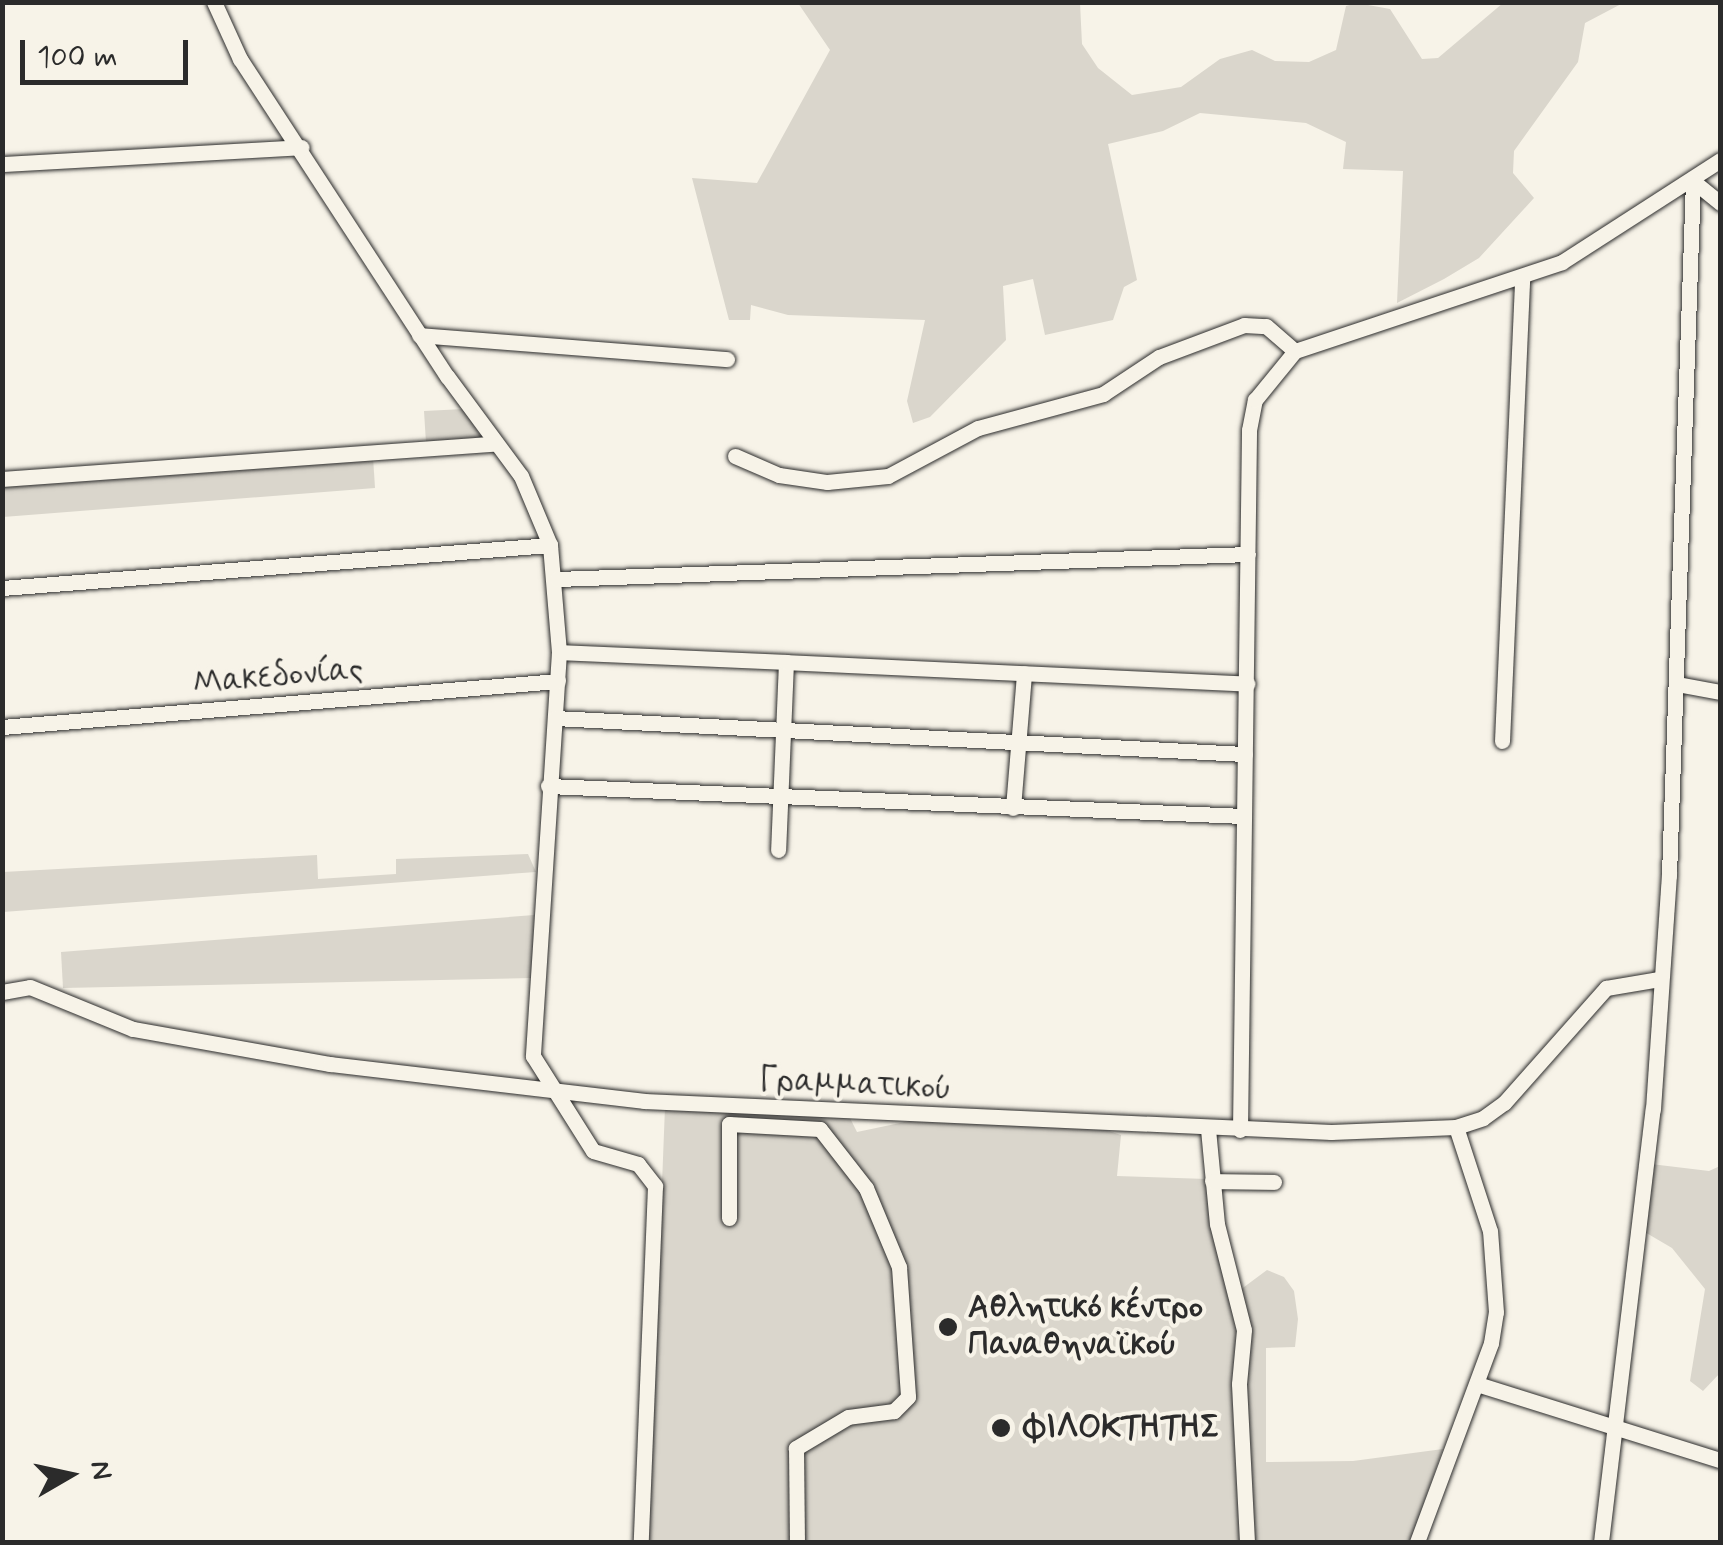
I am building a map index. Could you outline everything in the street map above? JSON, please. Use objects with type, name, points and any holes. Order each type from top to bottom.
[{"type":"street","points":[[214,2],[240,59],[302,147],[420,335],[521,476],[550,544],[557,579],[560,652],[532,1056],[548,1090],[593,1151],[638,1164],[656,1192],[641,1542]]},
{"type":"street","points":[[2,164],[302,147]]},
{"type":"street","points":[[1240,1130],[1249,430],[1256,400],[1295,351],[1562,262],[1720,160]]},
{"type":"street","points":[[1693,181],[1720,202]]},
{"type":"street","points":[[1601,1542],[1610,1429],[1653,1109],[1677,684],[1693,181]]},
{"type":"street","points":[[1502,741],[1522,276]]},
{"type":"street","points":[[735,456],[779,475],[827,482],[888,476],[978,428],[1102,394],[1159,357],[1244,324],[1266,326],[1295,351]]},
{"type":"street","points":[[420,335],[726,359]]},
{"type":"street","points":[[2,479],[496,444]]},
{"type":"street","points":[[2,588],[550,544]]},
{"type":"street","points":[[557,579],[1248,554]]},
{"type":"street","points":[[560,652],[1247,684]]},
{"type":"street","points":[[778,850],[786,662]]},
{"type":"street","points":[[1013,808],[1024,673]]},
{"type":"street","name":"Μακεδονίας","points":[[2,727],[558,681]]},
{"type":"street","points":[[1677,684],[1720,692]]},
{"type":"street","points":[[555,718],[784,733],[1245,754]]},
{"type":"street","points":[[548,786],[780,800],[1244,816]]},
{"type":"street","name":"Γραμματικού","points":[[2,992],[30,987],[134,1029],[330,1064],[548,1090],[699,1106],[1240,1130],[1456,1126],[1504,1103],[1606,988],[1659,979]]},
{"type":"street","points":[[728,1218],[729,1124],[820,1130],[866,1188],[898,1267],[908,1397],[904,1407],[848,1417],[796,1448],[797,1542]]},
{"type":"street","points":[[1417,1542],[1492,1344],[1495,1272],[1484,1206],[1456,1126]]},
{"type":"street","points":[[1208,1129],[1212,1181],[1244,1330],[1239,1384],[1247,1542]]},
{"type":"street","points":[[1212,1181],[1274,1182]]},
{"type":"street","points":[[1477,1384],[1610,1429],[1720,1460]]},
{"type":"shaded area","points":[[798,3],[1080,3],[1082,44],[1098,68],[1132,95],[1181,87],[1220,59],[1252,50],[1275,61],[1309,62],[1336,50],[1346,6],[1357,3],[1390,9],[1422,59],[1438,58],[1503,3],[1623,3],[1585,23],[1578,62],[1514,151],[1513,173],[1534,198],[1479,258],[1444,279],[1397,303],[1403,171],[1343,169],[1346,142],[1306,123],[1200,113],[1163,131],[1108,144],[1137,280],[1124,287],[1113,320],[1045,335],[1033,279],[1003,286],[1006,340],[930,417],[913,423],[907,401],[925,320],[788,315],[751,305],[750,320],[729,320],[692,178],[757,183],[830,50]]},
{"type":"shaded area","points":[[464,409],[483,440],[426,443],[424,411]]},
{"type":"shaded area","points":[[373,457],[375,488],[3,517],[3,483]]},
{"type":"shaded area","points":[[528,854],[536,872],[3,912],[3,872],[317,855],[318,879],[396,874],[396,859]]},
{"type":"shaded area","points":[[534,915],[532,978],[63,988],[61,952]]},
{"type":"shaded area","name":"Αθλητικό κέντρο Παναθηναϊκού","points":[[665,1107],[849,1116],[857,1132],[919,1119],[1100,1128],[1121,1135],[1117,1176],[1207,1179],[1240,1322],[1243,1542],[648,1542]]},
{"type":"shaded area","points":[[1651,1164],[1709,1171],[1720,1166],[1720,1373],[1703,1391],[1690,1381],[1705,1289],[1672,1248],[1643,1231]]},
{"type":"shaded area","points":[[1267,1270],[1284,1277],[1294,1291],[1298,1319],[1295,1347],[1266,1348],[1266,1462],[1353,1461],[1443,1449],[1410,1542],[1250,1542],[1240,1290]]},
{"type":"place","name":"Αθλητικό κέντρο Παναθηναϊκού","points":[[948,1327]]},
{"type":"place","name":"ΦΙΛΟΚΤΗΤΗΣ","points":[[1001,1428]]}]
